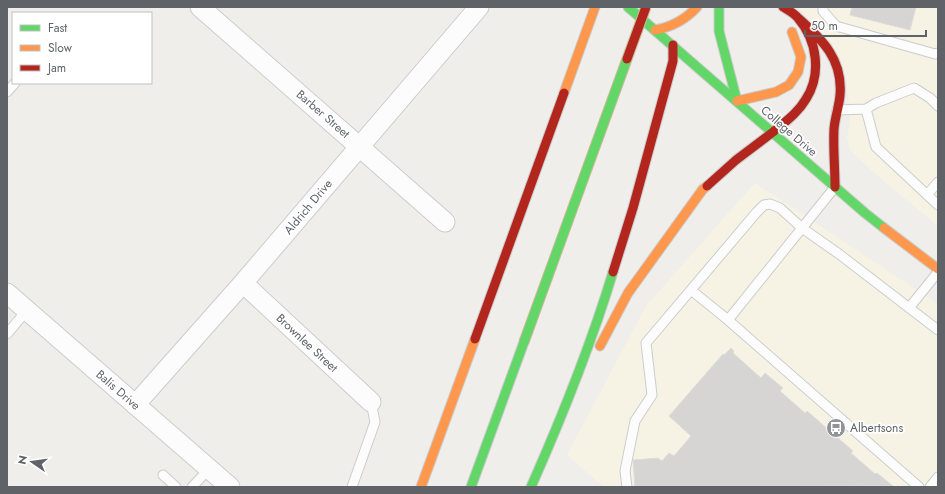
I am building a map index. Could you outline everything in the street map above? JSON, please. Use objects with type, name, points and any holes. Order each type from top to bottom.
[{"type":"main road","points":[[421,487],[595,7]]},
{"type":"main road","name":"College Drive","points":[[628,7],[865,213],[938,269]]},
{"type":"main road","points":[[471,487],[646,7]]},
{"type":"main road","points":[[655,30],[669,28],[677,24],[698,7]]},
{"type":"main road","points":[[719,7],[719,31],[737,101],[776,92],[789,85],[798,72],[801,57],[782,7]]},
{"type":"main road","points":[[782,7],[798,18],[827,46],[838,68],[841,87],[834,134],[835,187]]},
{"type":"main road","points":[[531,487],[553,438],[628,293],[702,189],[799,110],[807,99],[816,75],[816,60],[810,39],[798,18]]},
{"type":"main road","points":[[553,438],[604,302],[631,216],[673,61],[673,45]]},
{"type":"street","name":"Barber Street","points":[[200,7],[445,222]]},
{"type":"street","name":"Aldrich Drive","points":[[135,404],[243,284],[479,7]]},
{"type":"street","name":"Brownlee Street","points":[[243,284],[371,402]]},
{"type":"street","name":"Balis Drive","points":[[7,292],[230,487]]},
{"type":"lane","points":[[823,7],[823,11],[836,26],[935,54],[938,53]]},
{"type":"lane","points":[[7,92],[14,84]]},
{"type":"lane","points":[[838,110],[866,109],[876,103],[914,88],[930,98],[938,106]]},
{"type":"lane","points":[[866,109],[876,147],[938,205]]},
{"type":"lane","points":[[927,195],[938,182]]},
{"type":"lane","points":[[728,320],[835,187]]},
{"type":"lane","points":[[627,487],[624,471],[635,421],[652,395],[646,343],[764,206],[770,204],[775,205],[802,228],[839,254],[938,330]]},
{"type":"lane","points":[[909,308],[938,272]]},
{"type":"lane","points":[[691,290],[728,320],[919,487]]},
{"type":"lane","points":[[7,334],[27,310]]},
{"type":"lane","points":[[352,487],[375,422],[371,402]]},
{"type":"lane","points":[[192,487],[209,469]]},
{"type":"lane","points":[[163,476],[176,487]]},
{"type":"lane","points":[[930,487],[938,477]]},
{"type":"shaded area","points":[[799,7],[938,7],[938,226],[878,176],[850,150],[847,137],[850,123],[847,84]]},
{"type":"shaded area","points":[[755,183],[938,304],[938,487],[604,487],[567,455],[646,306]]},
{"type":"building","points":[[852,7],[916,7],[910,30],[850,15]]},
{"type":"building","points":[[731,348],[734,351],[733,353],[761,378],[765,373],[783,388],[780,391],[805,413],[807,411],[853,451],[851,453],[875,474],[877,473],[893,486],[635,487],[633,460],[658,458],[662,461],[669,453],[674,456],[691,436],[669,416],[723,354],[724,355]]},
{"type":"traffic: fast","points":[[628,7],[884,228]]},
{"type":"traffic: fast","points":[[719,7],[719,31],[737,101]]},
{"type":"traffic: fast","points":[[524,342],[627,59]]},
{"type":"traffic: fast","points":[[531,487],[575,381],[613,272]]},
{"type":"traffic: fast","points":[[471,487],[524,342]]},
{"type":"traffic: slow","points":[[564,93],[595,7]]},
{"type":"traffic: slow","points":[[655,30],[678,22],[688,16],[697,7]]},
{"type":"traffic: slow","points":[[737,101],[776,92],[789,85],[798,72],[801,57],[792,32]]},
{"type":"traffic: slow","points":[[600,346],[628,293],[703,189],[707,186]]},
{"type":"traffic: slow","points":[[884,228],[938,269]]},
{"type":"traffic: slow","points":[[421,487],[475,339]]},
{"type":"traffic: jam","points":[[627,59],[646,7]]},
{"type":"traffic: jam","points":[[773,132],[791,117],[803,104],[811,89],[816,68],[810,36],[798,18],[783,7]]},
{"type":"traffic: jam","points":[[798,18],[816,34],[830,52],[838,71],[840,95],[834,136],[835,187]]},
{"type":"traffic: jam","points":[[613,272],[633,208],[673,61],[673,45]]},
{"type":"traffic: jam","points":[[475,339],[564,93]]},
{"type":"traffic: jam","points":[[707,186],[736,160],[773,132]]},
{"type":"place","name":"Albertsons","points":[[836,428]]}]
